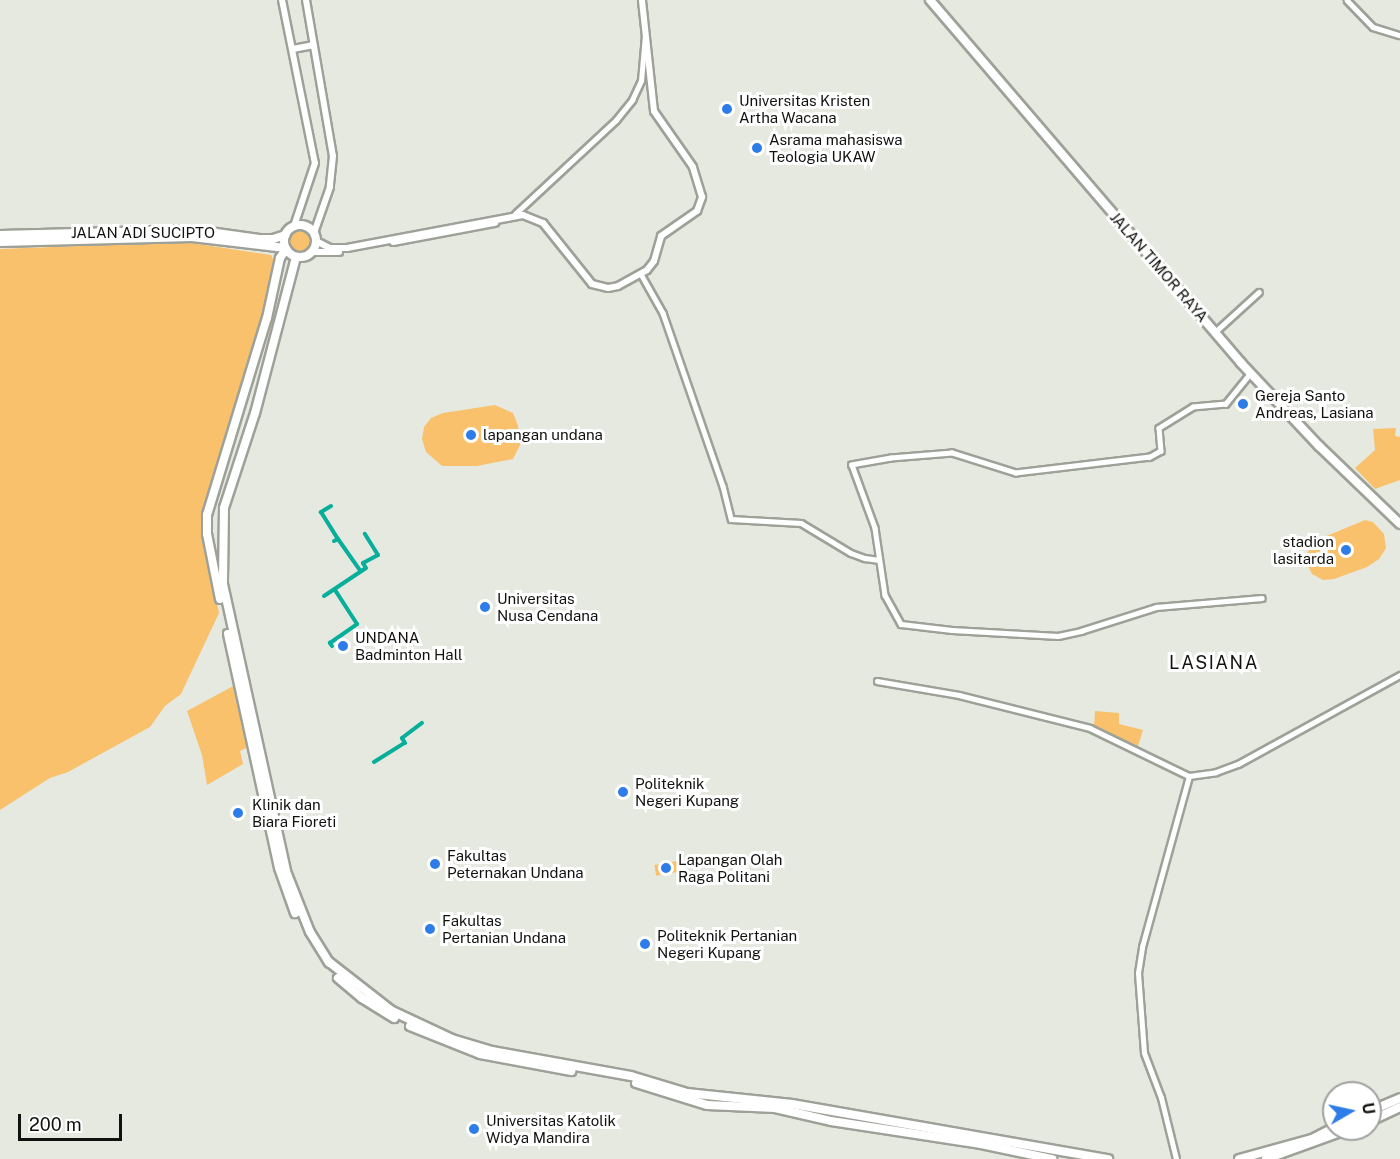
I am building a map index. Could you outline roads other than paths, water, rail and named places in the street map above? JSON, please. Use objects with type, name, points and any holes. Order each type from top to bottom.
[{"type":"highway","name":"JALAN TIMOR RAYA","points":[[930,0],[1251,373],[1319,446],[1400,524]]},
{"type":"highway","points":[[271,817],[206,528],[210,501],[267,318],[280,258],[286,249],[285,235],[294,226],[306,226],[315,237],[312,252],[296,257]]},
{"type":"highway","name":"JALAN ADI SUCIPTO","points":[[0,242],[64,236],[195,230],[266,239],[285,235]]},
{"type":"highway","name":"JALAN ADI SUCIPTO","points":[[0,235],[201,237],[286,249]]},
{"type":"highway","points":[[286,249],[296,257]]},
{"type":"highway","points":[[296,257],[255,413],[224,508],[223,553],[226,604],[285,886],[318,956],[362,998],[433,1037],[481,1051],[630,1081],[707,1105],[775,1108],[831,1121],[917,1130]]},
{"type":"highway","points":[[211,554],[223,553]]},
{"type":"highway","points":[[481,1051],[631,1076],[687,1093],[792,1104],[1054,1156],[1108,1159]]},
{"type":"highway","points":[[707,1105],[710,1096]]},
{"type":"highway","points":[[1382,1106],[1400,1098]]},
{"type":"highway","points":[[1382,1115],[1400,1107]]},
{"type":"highway","points":[[1240,1159],[1312,1139],[1322,1134]]},
{"type":"highway","points":[[1266,1159],[1322,1139]]},
{"type":"main road","points":[[282,0],[315,163],[294,226]]},
{"type":"main road","points":[[306,0],[333,166],[327,197],[315,237],[330,248],[347,248],[511,215],[539,220],[592,284],[613,287],[641,274],[652,264],[661,236],[697,211],[702,197],[693,167],[654,111],[642,0]]},
{"type":"main road","points":[[293,49],[314,45]]},
{"type":"main road","points":[[312,252],[346,251],[417,239],[503,220],[511,215]]},
{"type":"street","points":[[1347,0],[1373,27],[1400,35]]},
{"type":"street","points":[[511,215],[616,120],[632,100],[641,81],[645,33]]},
{"type":"street","points":[[641,274],[663,313],[723,486],[731,519],[801,523],[851,552],[865,558],[879,560]]},
{"type":"street","points":[[1215,332],[1259,292]]},
{"type":"street","points":[[1251,373],[1226,404],[1193,407],[1159,428],[1161,451],[1150,457],[1013,473],[952,453],[891,458],[852,465],[875,528],[883,587],[891,609],[901,624],[913,627],[1058,636],[1081,632],[1156,607],[1262,598]]},
{"type":"street","points":[[877,681],[959,695],[1090,728],[1189,776],[1216,772],[1249,759],[1400,675]]},
{"type":"street","points":[[1176,1159],[1161,1098],[1144,1053],[1138,973],[1142,947],[1189,776]]},
{"type":"waterway","points":[[331,506],[321,512],[338,539]]},
{"type":"waterway","points":[[324,596],[366,568],[363,563],[378,555],[365,534]]},
{"type":"waterway","points":[[334,541],[338,539],[360,571]]},
{"type":"waterway","points":[[332,646],[330,643],[357,624],[335,590]]},
{"type":"waterway","points":[[374,762],[405,743],[402,738],[422,723]]},
{"type":"place","name":"Universitas Kristen Artha Wacana","points":[[727,109]]},
{"type":"place","name":"Asrama mahasiswa Teologia UKAW","points":[[757,148]]},
{"type":"place","name":"Gereja Santo Andreas, Lasiana","points":[[1243,404]]},
{"type":"place","name":"lapangan undana","points":[[471,435]]},
{"type":"place","name":"stadion lasitarda","points":[[1346,550]]},
{"type":"place","name":"Universitas Nusa Cendana","points":[[485,607]]},
{"type":"place","name":"UNDANA Badminton Hall","points":[[343,646]]},
{"type":"place","name":"Politeknik Negeri Kupang","points":[[623,792]]},
{"type":"place","name":"Klinik dan Biara Fioreti","points":[[238,813]]},
{"type":"place","name":"Fakultas Peternakan Undana","points":[[435,864]]},
{"type":"place","name":"Lapangan Olah Raga Politani","points":[[666,868]]},
{"type":"place","name":"Fakultas Pertanian Undana","points":[[430,929]]},
{"type":"place","name":"Politeknik Pertanian Negeri Kupang","points":[[645,944]]},
{"type":"place","name":"Universitas Katolik Widya Mandira","points":[[474,1129]]},
{"type":"district","name":"LASIANA","points":[[1214,663]]}]
